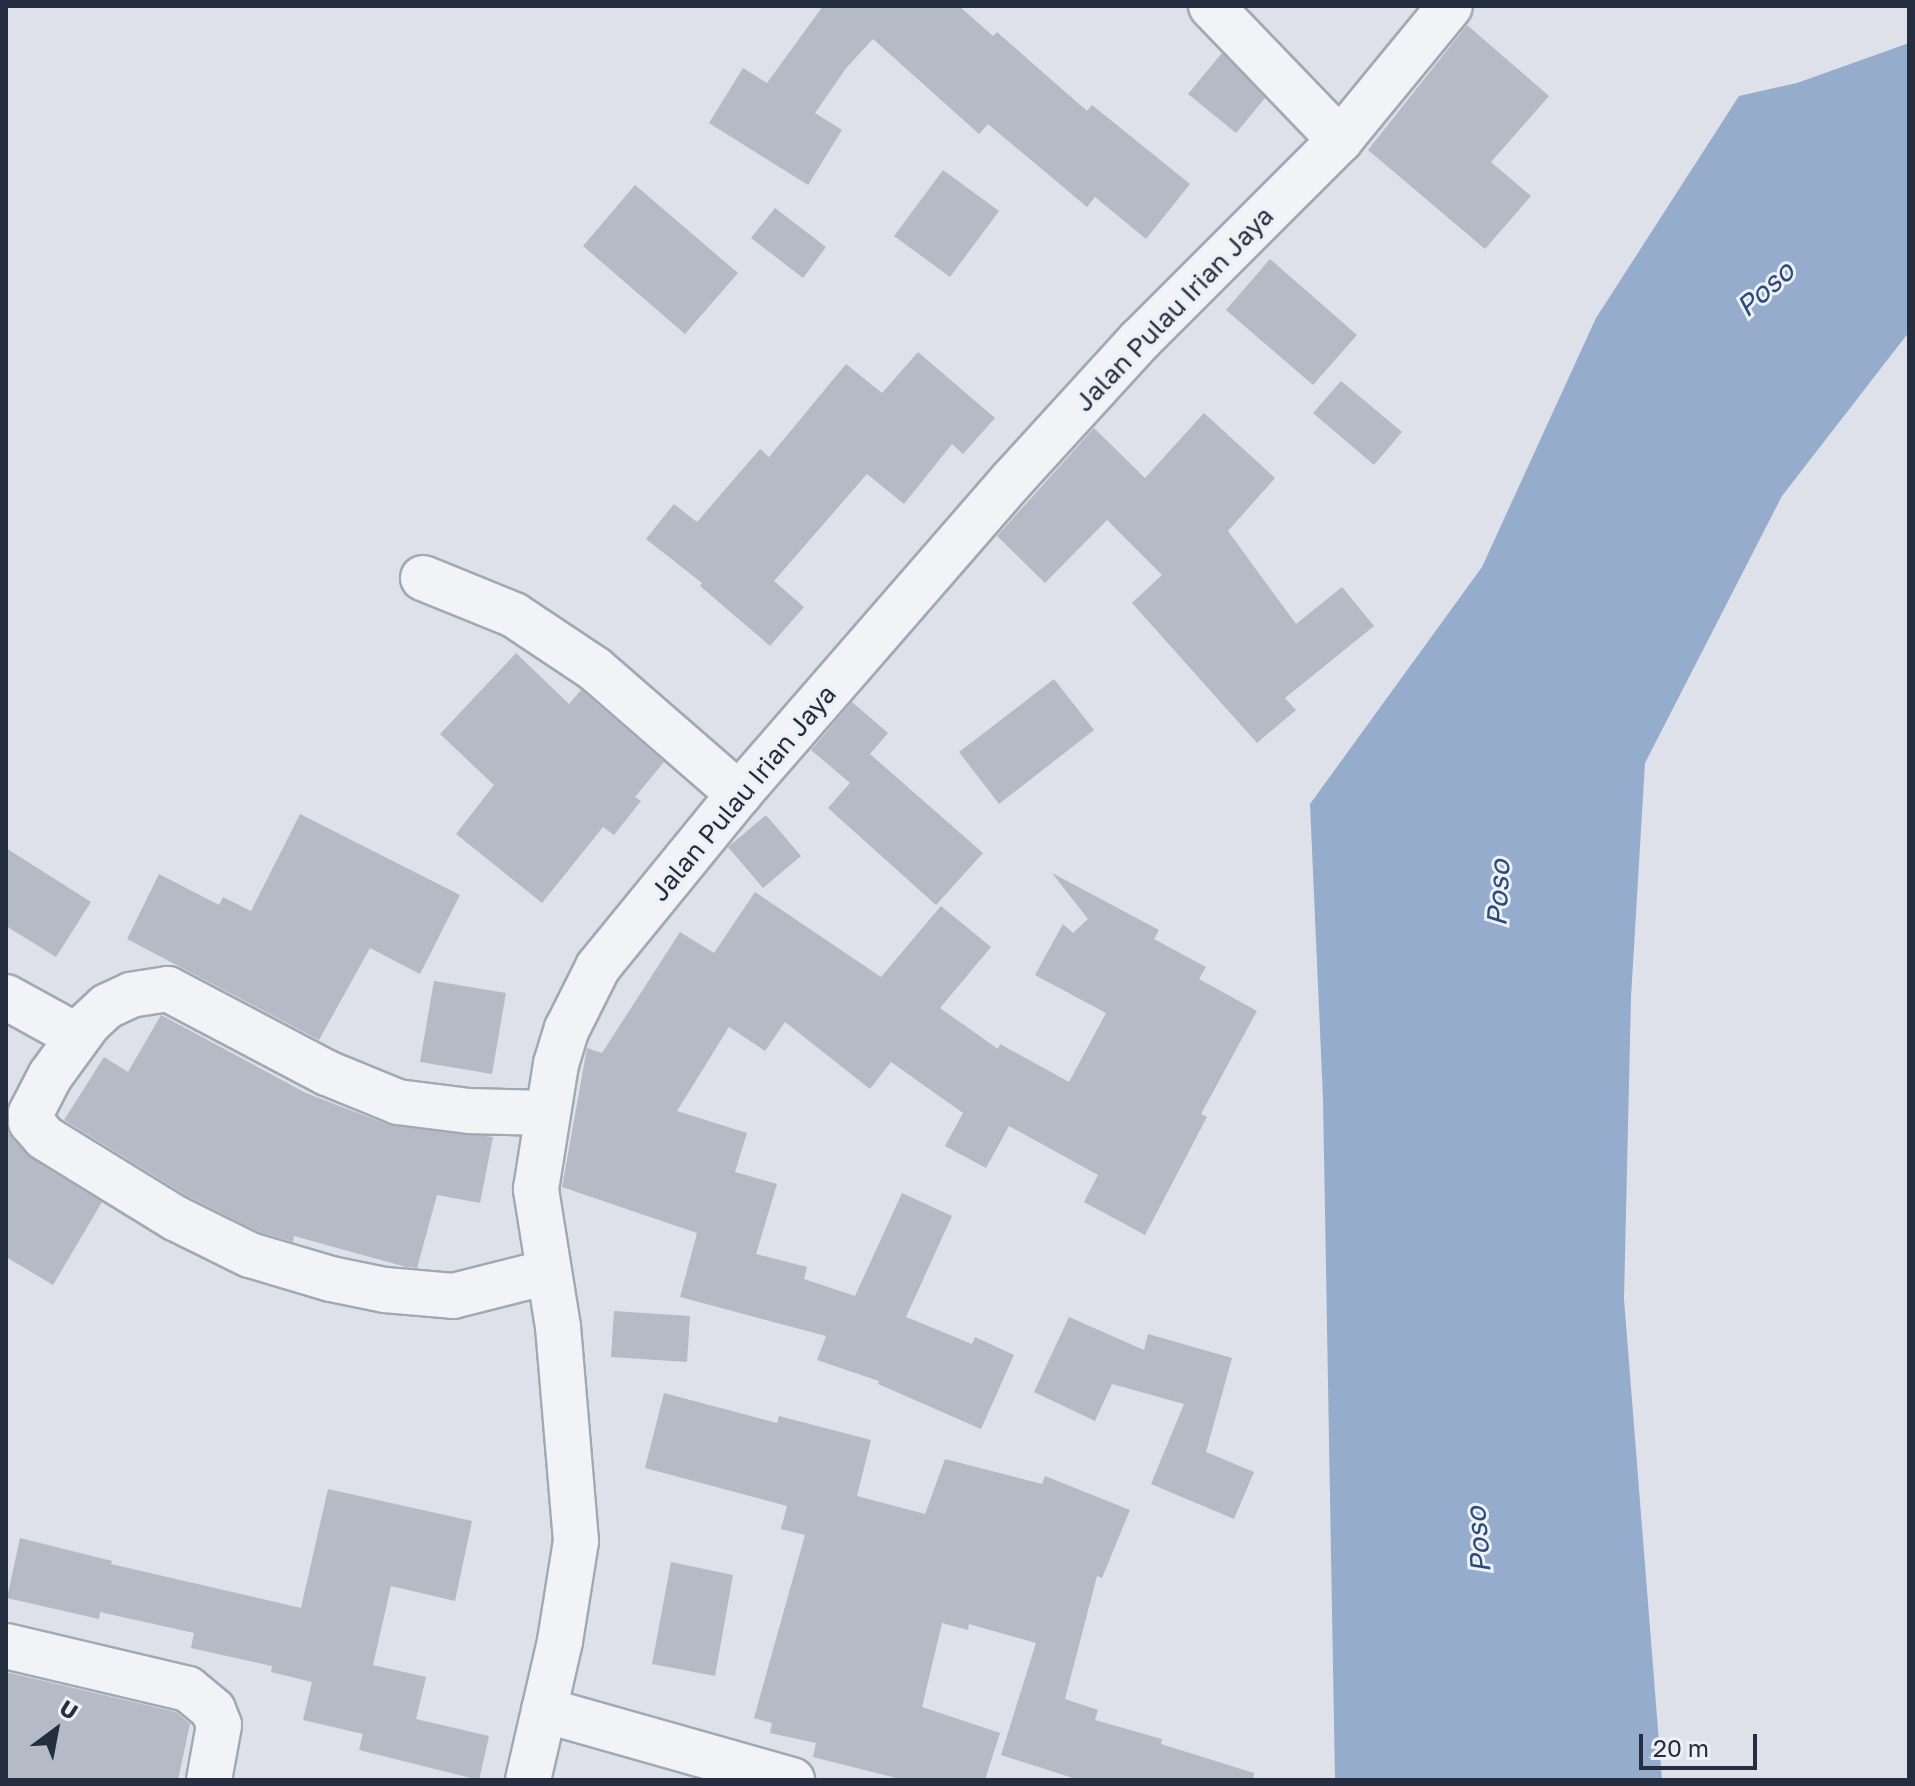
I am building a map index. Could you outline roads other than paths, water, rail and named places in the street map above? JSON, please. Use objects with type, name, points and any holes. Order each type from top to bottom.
[{"type":"street","points":[[1211,6],[1340,140]]},
{"type":"street","name":"Jalan Pulau Irian Jaya","points":[[528,1780],[560,1641],[576,1541],[558,1327],[536,1189],[545,1113],[567,1029],[598,967],[739,794],[1012,480],[1130,351],[1340,140],[1450,6]]},
{"type":"street","points":[[423,578],[514,615],[595,669],[739,794]]},
{"type":"street","points":[[545,1113],[469,1111],[385,1098],[327,1073],[168,989],[131,995],[107,1006],[77,1036],[31,1113],[31,1122],[45,1138],[187,1224],[250,1255],[385,1290],[453,1296],[548,1272]]},
{"type":"street","points":[[6,997],[77,1036]]},
{"type":"street","points":[[6,1646],[188,1689],[213,1710],[219,1725],[209,1780]]},
{"type":"street","points":[[544,1710],[792,1780]]},
{"type":"water","name":"Poso","points":[[1909,43],[1909,332],[1782,496],[1645,763],[1631,997],[1624,1299],[1662,1780],[1335,1780],[1323,1099],[1310,804],[1482,567],[1596,318],[1739,96],[1797,83]]}]
